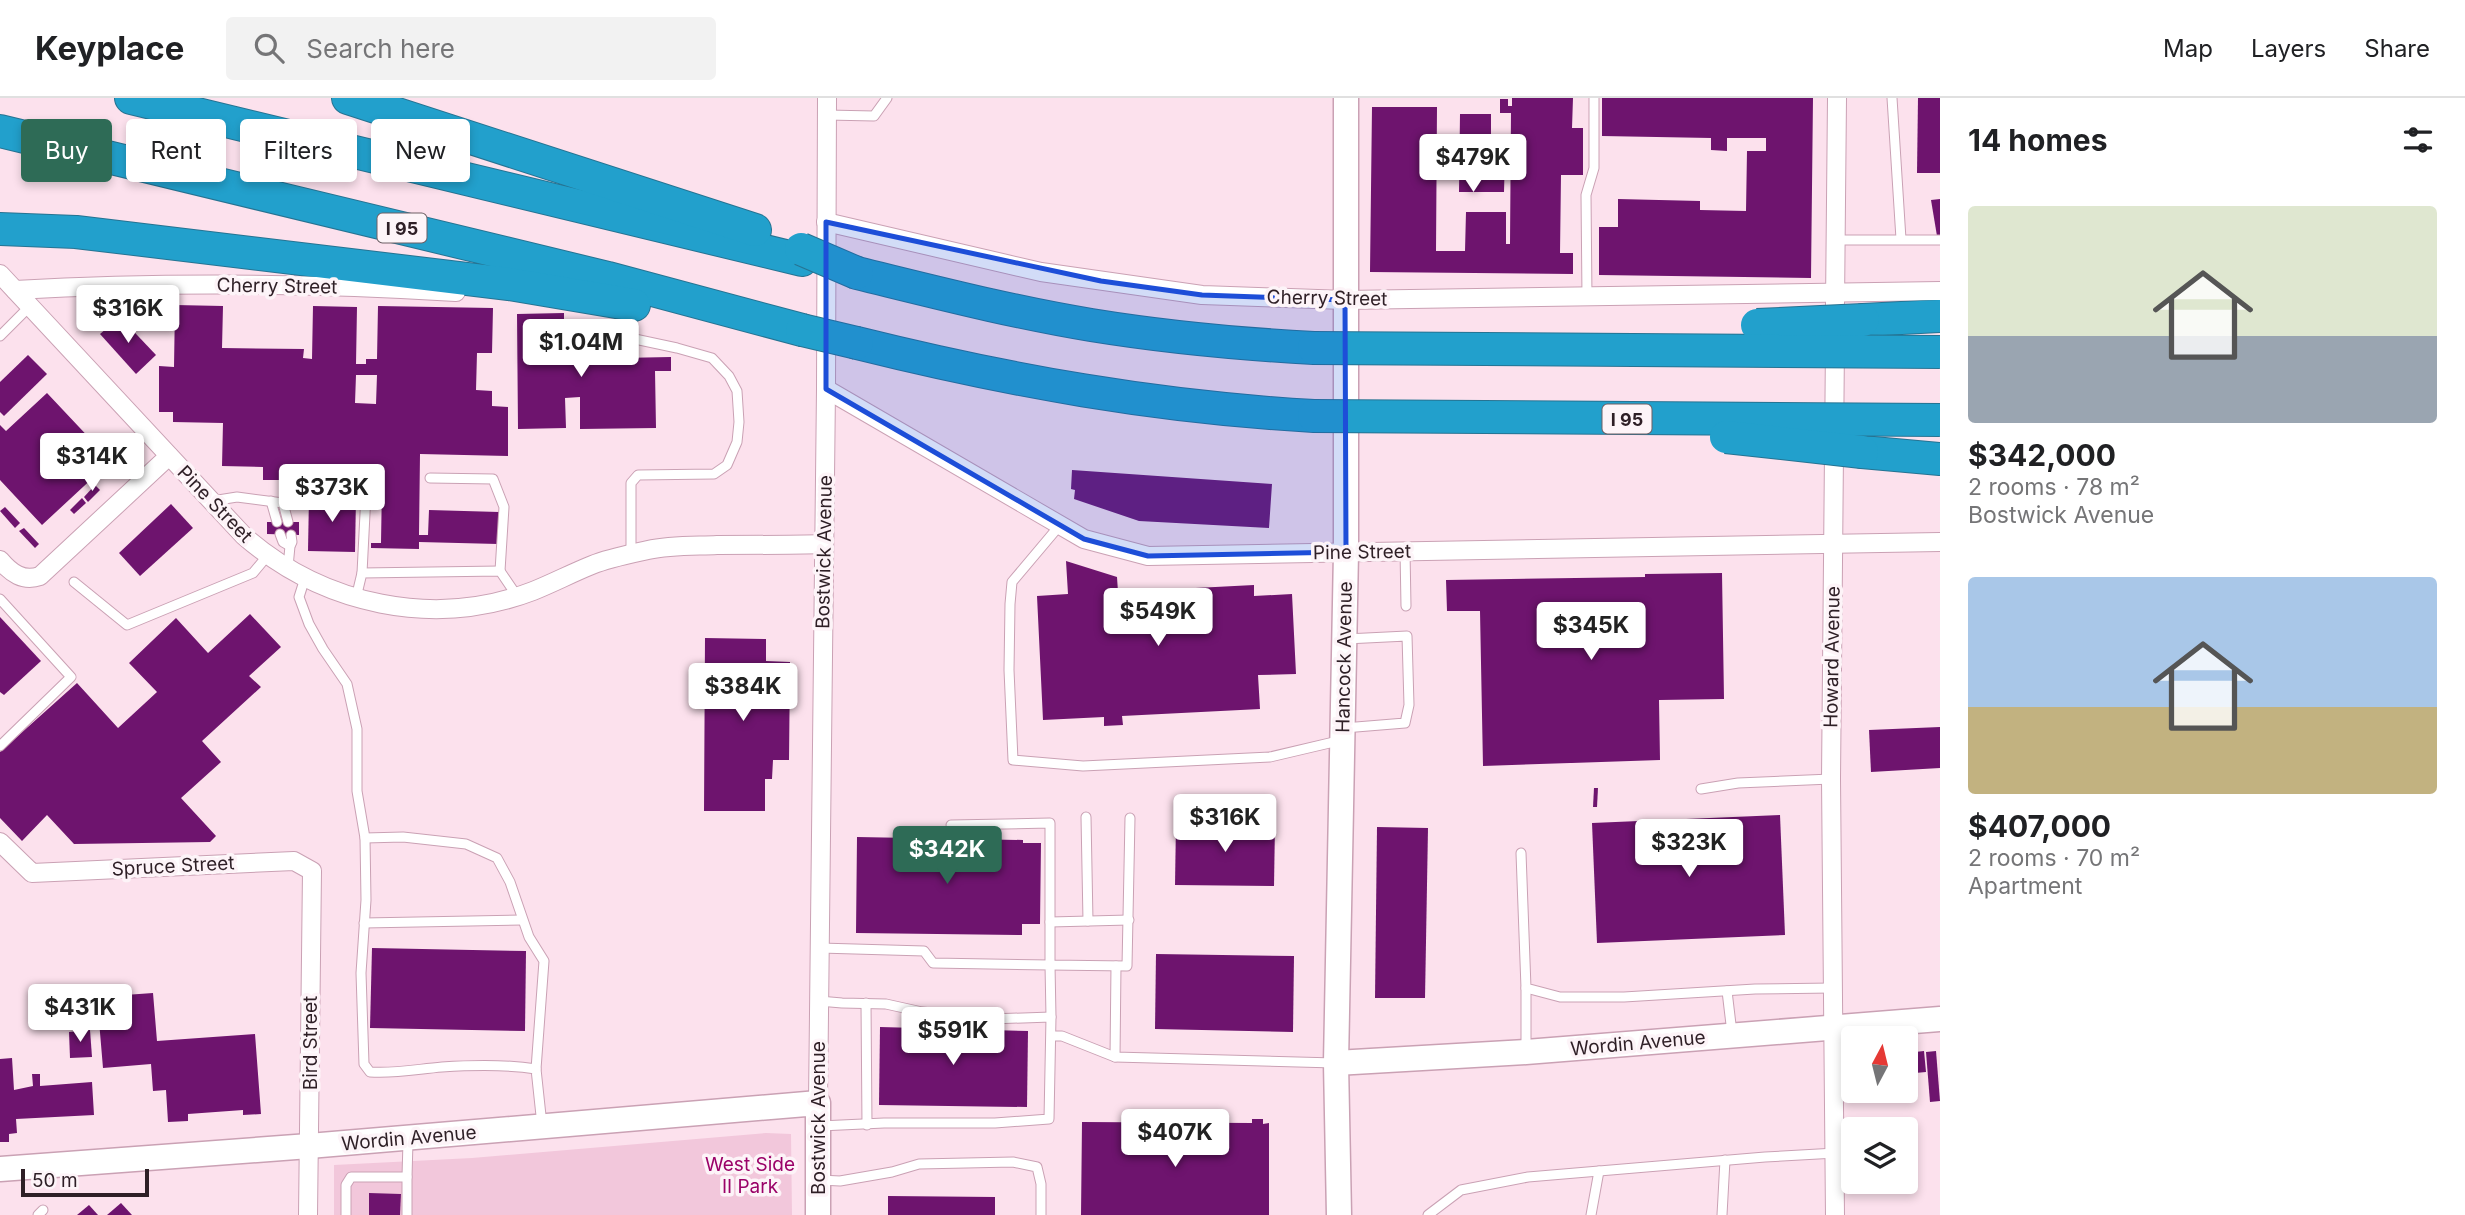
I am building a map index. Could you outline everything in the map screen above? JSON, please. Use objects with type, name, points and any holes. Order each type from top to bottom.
[{"type":"highway","points":[[131,98],[801,255],[857,273],[970,300],[1091,325],[1212,341],[1314,348],[1940,352]]},
{"type":"highway","points":[[348,98],[707,214],[801,255]]},
{"type":"highway","name":"I 95","points":[[0,131],[608,278],[856,343],[989,374],[1085,392],[1208,408],[1314,416],[1940,420]]},
{"type":"highway","points":[[0,229],[38,229],[90,234],[509,284],[666,312],[802,330]]},
{"type":"highway","points":[[1728,352],[1757,325],[1940,316]]},
{"type":"highway","points":[[1596,419],[1744,439],[1940,459]]},
{"type":"street","name":"Hancock Avenue","points":[[1339,1215],[1336,1063],[1346,552],[1346,98]]},
{"type":"street","name":"Howard Avenue","points":[[1835,1215],[1831,779],[1837,98]]},
{"type":"street","name":"Bostwick Avenue","points":[[818,1215],[827,106]]},
{"type":"street","name":"Cherry Street","points":[[826,222],[983,260],[1101,281],[1202,295],[1345,300],[1940,291]]},
{"type":"street","name":"Pine Street","points":[[0,274],[210,501],[268,555],[305,578],[356,598],[424,610],[481,606],[532,592],[594,564],[651,549],[824,544]]},
{"type":"street","name":"Cherry Street","points":[[15,290],[107,286],[260,285],[456,292]]},
{"type":"street","name":"Pine Street","points":[[826,389],[1084,539],[1149,556],[1940,542]]},
{"type":"street","points":[[0,560],[22,578],[32,579],[48,570],[169,456]]},
{"type":"street","name":"Spruce Street","points":[[0,842],[32,873],[294,861],[312,871]]},
{"type":"street","name":"Bird Street","points":[[308,1215],[312,871]]},
{"type":"street","name":"Wordin Avenue","points":[[1336,1063],[1526,1052],[1940,1019]]},
{"type":"street","name":"Wordin Avenue","points":[[0,1169],[543,1126],[818,1115]]},
{"type":"lane","points":[[827,106],[874,116],[887,98]]},
{"type":"lane","points":[[1587,297],[1586,195],[1594,169],[1594,98]]},
{"type":"lane","points":[[1892,98],[1900,239]]},
{"type":"lane","points":[[1835,240],[1940,240]]},
{"type":"lane","points":[[0,336],[30,306]]},
{"type":"lane","points":[[588,329],[712,358],[729,376],[737,391],[740,422],[737,442],[727,465],[713,474],[638,475],[631,483],[631,554]]},
{"type":"lane","points":[[430,478],[493,479],[504,508],[500,571],[517,596]]},
{"type":"lane","points":[[356,598],[362,573],[366,494]]},
{"type":"lane","points":[[210,501],[237,497],[283,503],[288,522]]},
{"type":"lane","points":[[271,501],[276,522]]},
{"type":"lane","points":[[1060,525],[1012,582],[1009,670],[1013,760],[1083,766],[1270,757],[1343,734],[1405,723],[1409,705],[1407,636],[1345,639]]},
{"type":"lane","points":[[280,534],[283,542],[290,546]]},
{"type":"lane","points":[[288,568],[291,535]]},
{"type":"lane","points":[[1405,551],[1406,606]]},
{"type":"lane","points":[[74,582],[127,625],[253,573],[268,555]]},
{"type":"lane","points":[[362,573],[500,571]]},
{"type":"lane","points":[[305,578],[299,597],[309,624],[323,649],[348,684],[356,729],[357,792],[365,838],[364,923],[360,973],[364,1064],[370,1072],[385,1073],[442,1067],[514,1066],[536,1069]]},
{"type":"lane","points":[[0,599],[71,677],[0,746]]},
{"type":"lane","points":[[1701,789],[1738,783],[1831,779]]},
{"type":"lane","points":[[1086,817],[1088,921]]},
{"type":"lane","points":[[820,948],[924,951],[933,963],[1127,966],[1130,818]]},
{"type":"lane","points":[[818,1115],[867,1125],[995,1123],[1049,1119],[1052,1036],[1050,823],[951,825]]},
{"type":"lane","points":[[365,838],[403,837],[466,844],[497,858],[510,882],[522,920],[544,961],[536,1069],[543,1126]]},
{"type":"lane","points":[[1521,853],[1526,1052]]},
{"type":"lane","points":[[364,923],[522,920]]},
{"type":"lane","points":[[1050,922],[1129,920]]},
{"type":"lane","points":[[1115,1057],[1116,966]]},
{"type":"lane","points":[[1526,988],[1560,997],[1832,988]]},
{"type":"lane","points":[[1727,991],[1732,1035]]},
{"type":"lane","points":[[819,1001],[886,1004],[922,1012],[991,1019],[1051,1017]]},
{"type":"lane","points":[[866,1003],[867,1125]]},
{"type":"lane","points":[[1052,1036],[1062,1036],[1115,1057],[1336,1063]]},
{"type":"lane","points":[[407,1215],[408,1138]]},
{"type":"lane","points":[[1428,1215],[1461,1190],[1528,1177],[1836,1153]]},
{"type":"lane","points":[[1722,1215],[1725,1160]]},
{"type":"lane","points":[[818,1180],[840,1181],[892,1172],[919,1164],[1013,1162],[1037,1167],[1041,1184],[1041,1215]]},
{"type":"lane","points":[[1591,1215],[1599,1171]]},
{"type":"lane","points":[[345,1215],[346,1185],[351,1177],[407,1177]]},
{"type":"highlighted area","points":[[826,222],[1101,281],[1202,295],[1345,300],[1346,552],[1148,556],[1084,539],[826,389]]},
{"type":"green space","name":"West Side II Park","points":[[766,1133],[791,1134],[792,1215],[334,1215],[334,1165],[472,1158]]},
{"type":"building","points":[[1512,98],[1573,98],[1572,128],[1583,128],[1583,175],[1561,175],[1560,253],[1573,253],[1573,274],[1370,272],[1372,107],[1437,107],[1436,251],[1465,251],[1466,212],[1506,212],[1506,244],[1510,244],[1511,113],[1500,113],[1500,99],[1508,99],[1508,106],[1512,106]]},
{"type":"building","points":[[1602,98],[1813,98],[1811,278],[1599,275],[1599,227],[1618,227],[1618,199],[1700,201],[1700,210],[1746,211],[1747,151],[1766,151],[1766,138],[1727,138],[1727,151],[1711,150],[1711,138],[1602,136]]},
{"type":"building","points":[[1918,98],[1940,98],[1940,173],[1917,173]]},
{"type":"building","points":[[1460,114],[1491,114],[1491,154],[1505,154],[1504,192],[1459,192]]},
{"type":"building","points":[[1940,199],[1940,236],[1937,236],[1931,200]]},
{"type":"building","points":[[175,305],[223,306],[222,348],[304,349],[303,358],[312,359],[313,306],[357,307],[356,364],[366,364],[366,359],[377,359],[378,306],[493,308],[492,353],[477,353],[476,390],[492,391],[492,406],[508,407],[508,456],[420,454],[419,535],[428,535],[429,510],[499,512],[498,544],[419,542],[419,549],[371,548],[371,543],[381,543],[382,484],[310,482],[310,468],[289,467],[289,480],[263,480],[263,467],[222,466],[223,423],[173,422],[173,412],[159,412],[159,366],[174,367]],"holes":[[[356,375],[377,375],[376,404],[355,403]]]},
{"type":"building","points":[[564,313],[564,343],[620,342],[620,358],[671,357],[671,371],[655,371],[656,428],[580,429],[580,397],[565,398],[566,428],[518,429],[517,314]]},
{"type":"building","points":[[120,317],[156,355],[136,374],[100,334]]},
{"type":"building","points":[[28,355],[47,374],[4,416],[0,412],[0,382]]},
{"type":"building","points":[[47,393],[111,461],[42,525],[0,480],[0,425],[6,431]]},
{"type":"building","points":[[1072,470],[1272,484],[1269,528],[1139,521],[1074,499],[1075,490],[1071,489]]},
{"type":"building","points":[[95,485],[100,490],[88,502],[84,497]]},
{"type":"building","points":[[309,496],[356,497],[355,552],[308,551]]},
{"type":"building","points":[[82,498],[86,503],[74,514],[70,510]]},
{"type":"building","points":[[171,504],[193,528],[140,576],[119,553]]},
{"type":"building","points":[[5,507],[20,523],[15,528],[0,511]]},
{"type":"building","points":[[267,522],[299,522],[299,535],[267,534]]},
{"type":"building","points":[[24,528],[39,544],[35,548],[19,531]]},
{"type":"building","points":[[1066,561],[1117,577],[1118,592],[1254,585],[1254,596],[1292,594],[1296,674],[1258,675],[1260,709],[1122,716],[1123,725],[1104,726],[1104,717],[1043,720],[1037,596],[1068,594]]},
{"type":"building","points":[[1722,573],[1724,699],[1659,700],[1660,760],[1483,766],[1480,611],[1447,611],[1446,580]]},
{"type":"building","points":[[250,614],[281,647],[249,676],[261,687],[202,741],[221,762],[181,798],[216,836],[210,842],[74,844],[47,815],[22,841],[0,818],[0,752],[77,683],[118,728],[157,692],[129,663],[176,618],[208,653]]},
{"type":"building","points":[[0,617],[41,661],[4,695],[0,692]]},
{"type":"building","points":[[705,638],[766,639],[766,661],[790,662],[789,760],[773,760],[772,779],[765,779],[765,811],[704,811]]},
{"type":"building","points":[[1940,727],[1940,768],[1871,772],[1869,730]]},
{"type":"building","points":[[1594,788],[1598,788],[1597,807],[1593,807]]},
{"type":"building","points":[[1780,815],[1785,935],[1597,943],[1592,823]]},
{"type":"building","points":[[1176,823],[1275,824],[1274,886],[1175,885]]},
{"type":"building","points":[[1377,827],[1428,828],[1425,998],[1375,998]]},
{"type":"building","points":[[857,837],[1023,840],[1023,843],[1041,843],[1040,924],[1022,924],[1022,935],[856,933]]},
{"type":"building","points":[[372,948],[526,951],[525,1031],[370,1028]]},
{"type":"building","points":[[1156,954],[1294,956],[1293,1032],[1155,1029]]},
{"type":"building","points":[[153,993],[157,1041],[255,1034],[261,1114],[243,1115],[243,1110],[188,1114],[188,1121],[168,1122],[166,1090],[153,1091],[151,1064],[103,1068],[97,997]]},
{"type":"building","points":[[880,1027],[1028,1031],[1027,1107],[879,1105]]},
{"type":"building","points":[[90,1030],[92,1057],[70,1058],[69,1032]]},
{"type":"building","points":[[1924,1051],[1926,1072],[1918,1073],[1918,1052]]},
{"type":"building","points":[[1936,1051],[1940,1101],[1930,1102],[1926,1052]]},
{"type":"building","points":[[12,1058],[14,1090],[33,1086],[32,1074],[40,1074],[40,1086],[92,1082],[94,1115],[16,1119],[17,1133],[9,1134],[9,1142],[0,1142],[0,1059]]},
{"type":"building","points":[[1252,1119],[1263,1119],[1263,1124],[1269,1123],[1269,1215],[1081,1215],[1082,1122],[1252,1123]]},
{"type":"building","points":[[369,1193],[401,1194],[400,1215],[369,1215]]},
{"type":"building","points":[[888,1196],[995,1197],[995,1215],[888,1215]]},
{"type":"building","points":[[121,1203],[132,1215],[107,1215]]},
{"type":"building","points":[[89,1205],[98,1215],[77,1215]]}]
